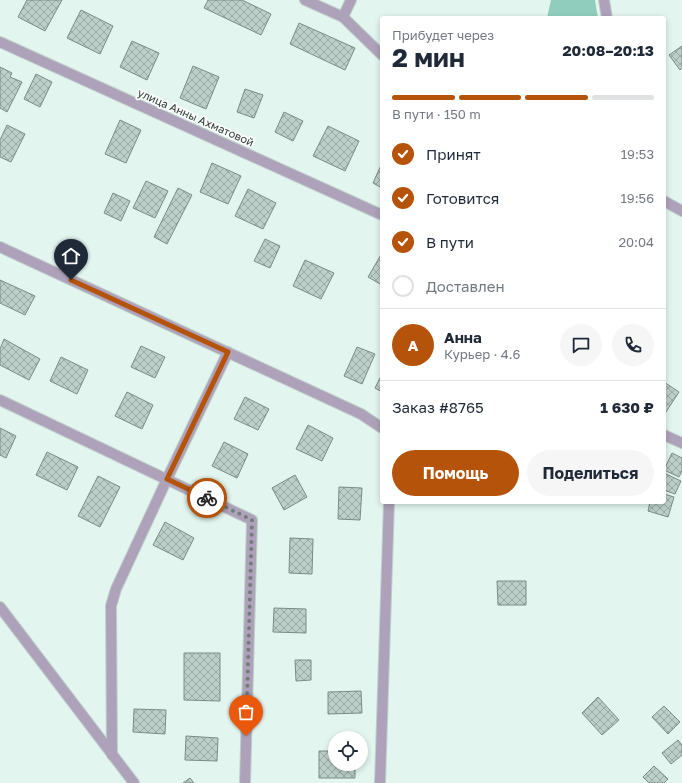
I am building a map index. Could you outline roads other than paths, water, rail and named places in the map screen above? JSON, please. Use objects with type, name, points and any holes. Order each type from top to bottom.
[{"type":"street","points":[[305,0],[343,17],[380,53]]},
{"type":"street","points":[[343,17],[351,0]]},
{"type":"street","points":[[604,0],[606,16]]},
{"type":"street","name":"улица Анны Ахматовой","points":[[0,42],[380,214]]},
{"type":"street","points":[[666,202],[682,210]]},
{"type":"street","points":[[0,247],[361,414],[380,427]]},
{"type":"street","points":[[112,755],[112,606],[116,589],[228,352]]},
{"type":"street","points":[[0,400],[252,520],[245,783]]},
{"type":"street","points":[[666,436],[682,443]]},
{"type":"street","points":[[380,783],[389,504]]},
{"type":"street","points":[[0,606],[134,783]]}]
